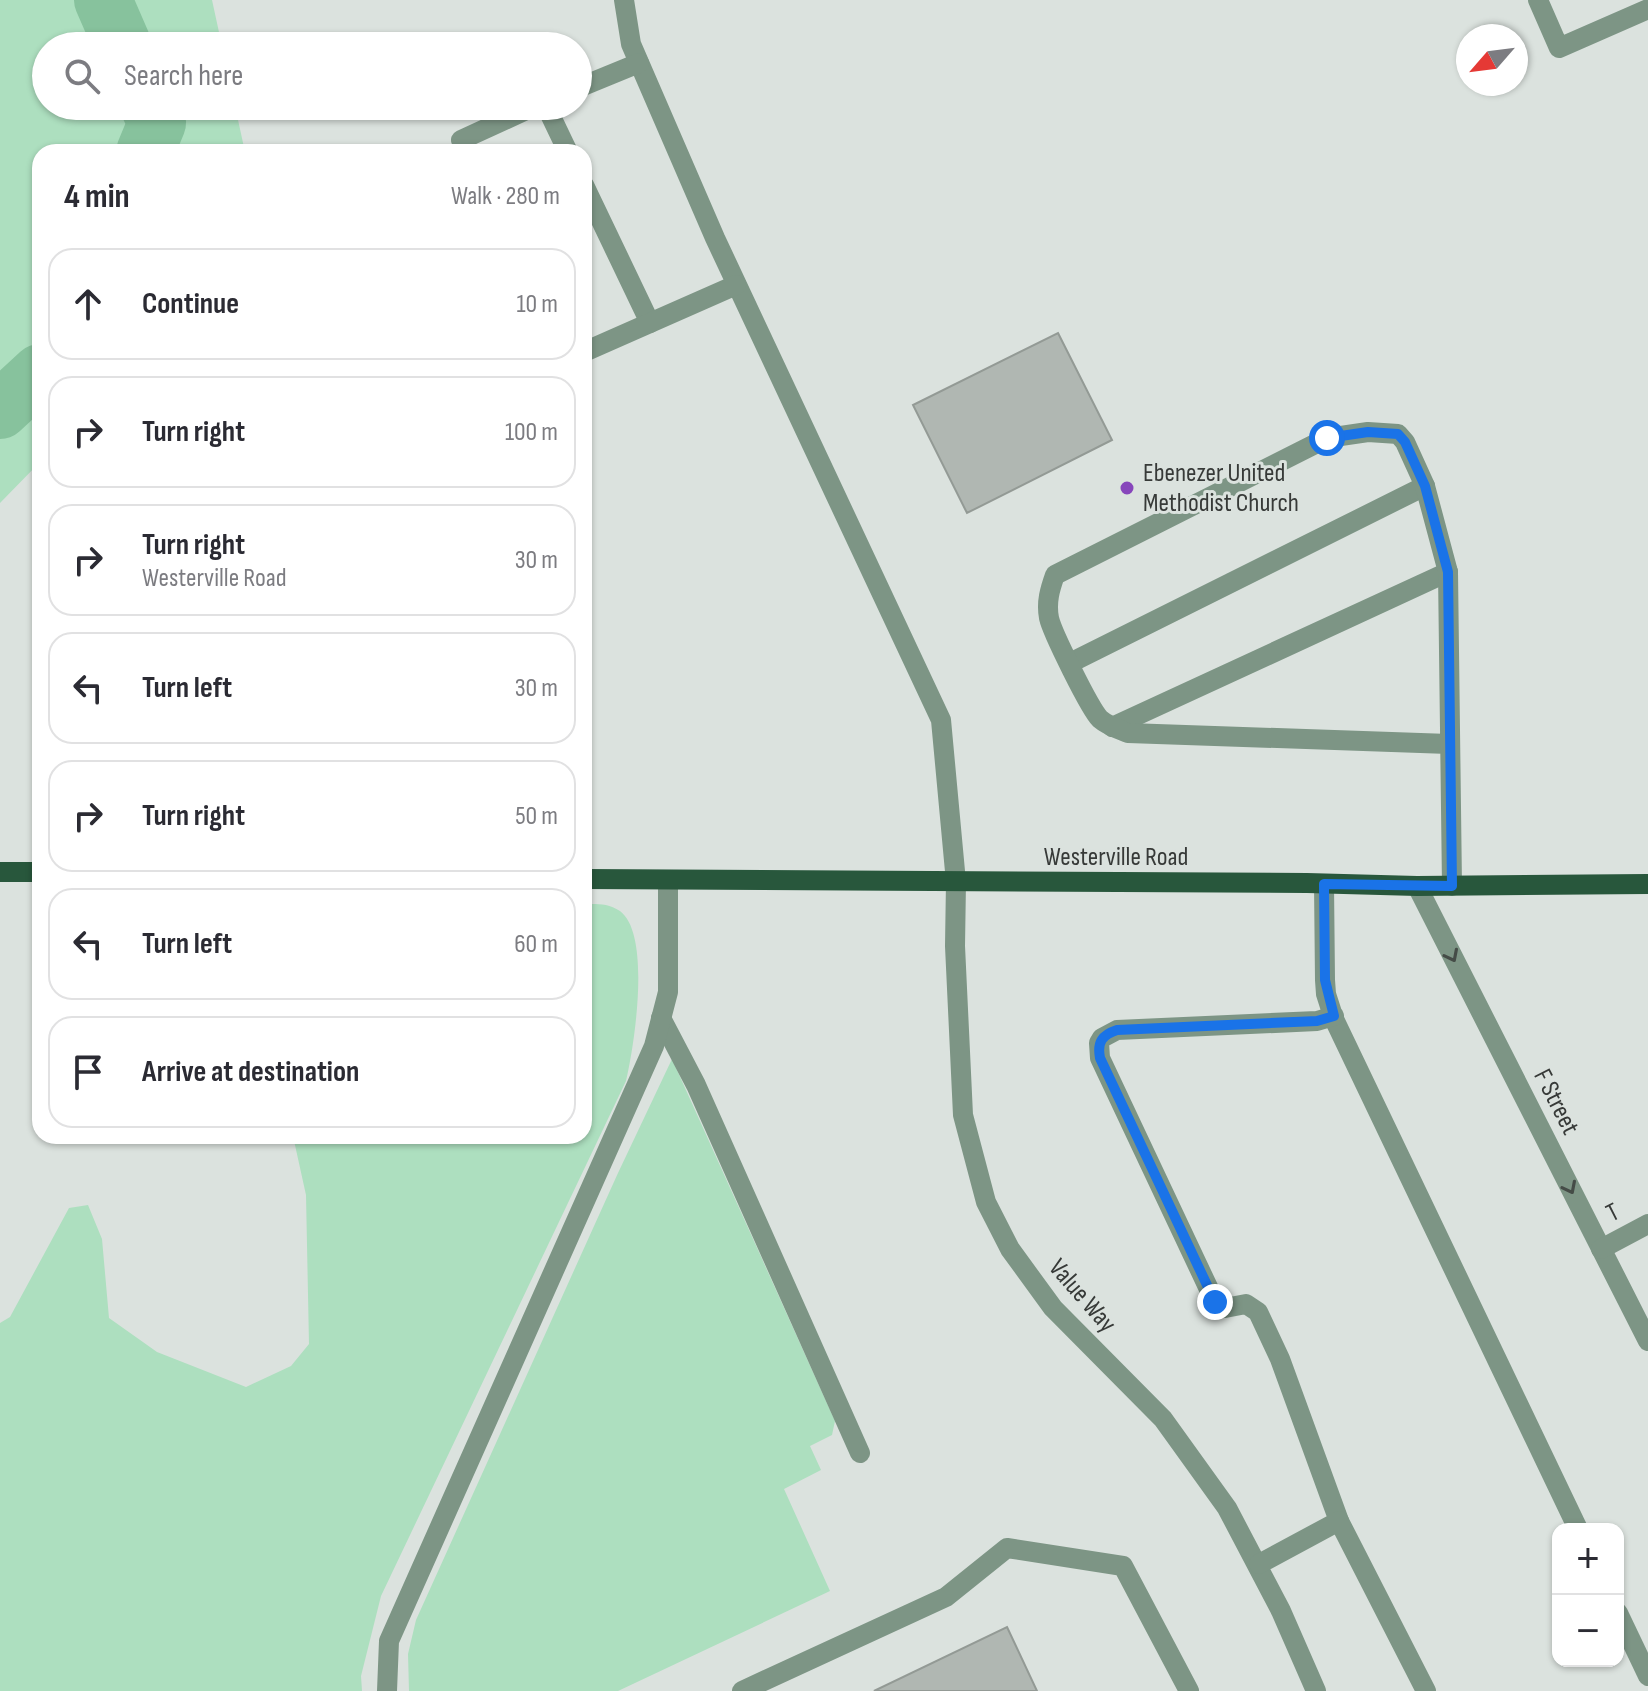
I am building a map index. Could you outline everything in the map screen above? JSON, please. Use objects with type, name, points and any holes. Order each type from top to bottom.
[{"type":"main road","points":[[0,872],[32,872]]},
{"type":"main road","name":"Westerville Road","points":[[592,879],[1417,886],[1648,884]]},
{"type":"street","name":"Value Way","points":[[624,0],[631,44],[736,285],[941,720],[956,882],[955,946],[963,1115],[986,1202],[1010,1249],[1053,1308],[1163,1419],[1227,1508],[1259,1564],[1316,1691]]},
{"type":"street","points":[[1538,0],[1559,48],[1648,9]]},
{"type":"street","points":[[592,82],[639,63]]},
{"type":"street","points":[[463,144],[461,140],[505,120]]},
{"type":"street","points":[[553,120],[564,144]]},
{"type":"street","points":[[592,202],[650,323]]},
{"type":"street","points":[[592,348],[736,285]]},
{"type":"street","points":[[1449,744],[1128,733],[1112,727],[1098,717],[1054,633],[1048,616],[1048,596],[1055,575],[1327,438],[1368,432],[1398,434],[1405,442],[1425,486],[1448,572],[1452,886]]},
{"type":"street","points":[[1070,663],[1425,486]]},
{"type":"street","points":[[1112,727],[1448,572]]},
{"type":"street","points":[[387,1691],[389,1641],[654,1046],[668,992],[668,880]]},
{"type":"street","points":[[1324,884],[1325,980],[1334,1016],[1575,1523]]},
{"type":"street","name":"F Street","points":[[1417,886],[1648,1341]]},
{"type":"street","points":[[1334,1016],[1317,1021],[1117,1030],[1102,1038],[1098,1050],[1215,1302],[1225,1308],[1246,1304],[1258,1312],[1280,1359],[1339,1521],[1426,1691]]},
{"type":"street","points":[[661,1018],[696,1085],[860,1453]]},
{"type":"street","name":"T","points":[[1601,1249],[1648,1224]]},
{"type":"street","points":[[1259,1564],[1339,1521]]},
{"type":"street","points":[[742,1691],[946,1597],[1007,1548],[1123,1566],[1189,1691]]},
{"type":"street","points":[[1624,1626],[1648,1676]]},
{"type":"green space","points":[[0,0],[212,0],[219,32],[32,32],[32,120],[238,120],[243,144],[32,144],[32,470],[0,503]]},
{"type":"green space","points":[[592,904],[607,905],[620,911],[630,924],[638,966],[636,1019],[626,1081],[381,1596],[361,1676],[362,1691],[0,1691],[0,1323],[10,1317],[69,1208],[88,1205],[102,1239],[109,1318],[157,1352],[246,1387],[291,1366],[309,1344],[306,1195],[295,1144],[592,1144]]},
{"type":"green space","points":[[672,1059],[835,1421],[832,1435],[810,1446],[821,1470],[784,1489],[830,1591],[618,1691],[409,1691],[408,1654],[416,1620]]},
{"type":"building","points":[[1058,333],[1112,440],[967,513],[913,405]]},
{"type":"building","points":[[1007,1627],[1037,1691],[874,1691]]},
{"type":"waterway","points":[[103,0],[117,32]]},
{"type":"waterway","points":[[148,144],[156,120]]},
{"type":"waterway","points":[[0,410],[32,380]]},
{"type":"place","name":"Ebenezer United Methodist Church","points":[[1127,488]]},
{"type":"route","points":[[1215,1302],[1100,1058],[1099,1043],[1108,1033],[1117,1030],[1317,1021],[1334,1016],[1326,994],[1324,884],[1452,886],[1448,572],[1425,486],[1405,442],[1398,434],[1368,432],[1327,438]]}]
